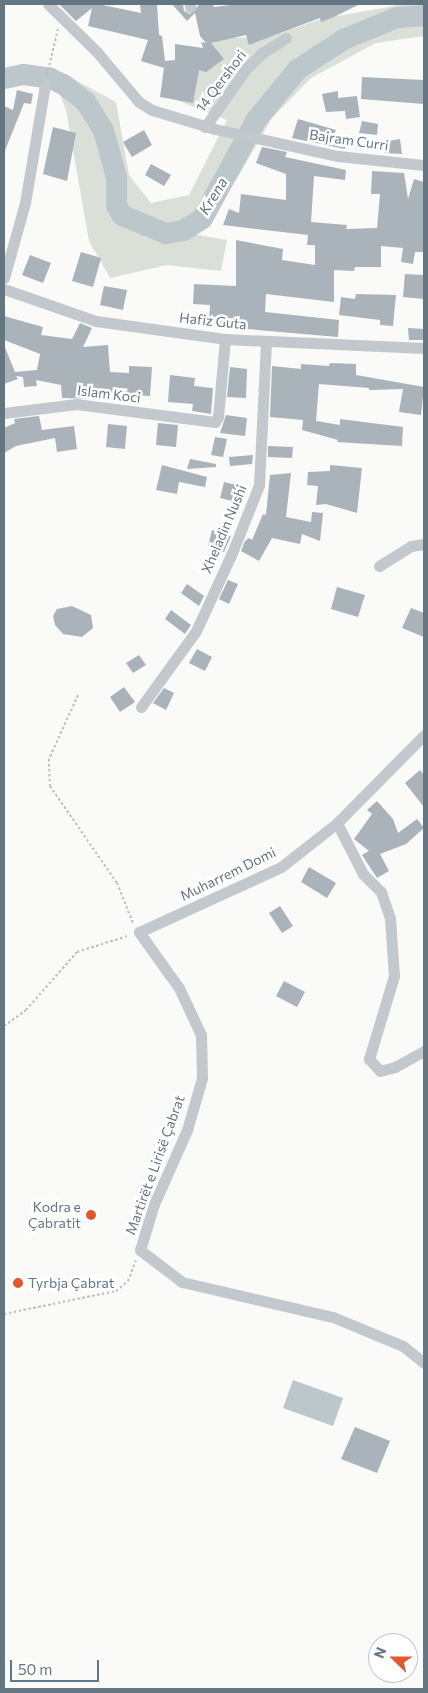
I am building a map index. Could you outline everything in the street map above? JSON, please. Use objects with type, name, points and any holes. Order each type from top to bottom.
[{"type":"street","name":"Bajram Curri","points":[[48,4],[97,52],[139,102],[152,110],[210,128],[338,156],[424,165]]},
{"type":"street","name":"14 Qershori","points":[[210,128],[246,69],[262,53],[286,38]]},
{"type":"street","points":[[4,278],[25,203],[45,85]]},
{"type":"street","name":"Hafiz Guta","points":[[4,289],[96,321],[225,339],[424,348]]},
{"type":"street","name":"Islam Koci","points":[[4,413],[76,404],[210,423],[215,422],[218,417],[225,339]]},
{"type":"street","name":"Xheladin Nushi","points":[[141,707],[196,631],[259,485],[266,341]]},
{"type":"street","points":[[379,566],[412,546],[424,544]]},
{"type":"street","name":"Muharrem Domi","points":[[139,932],[281,867],[337,822],[424,735]]},
{"type":"street","points":[[337,822],[363,874],[381,892],[390,918],[394,976],[369,1059],[380,1071],[395,1067],[424,1051]]},
{"type":"street","name":"Martirët e Lirisë Çabrat","points":[[139,932],[179,988],[201,1035],[202,1078],[187,1130],[154,1204],[140,1250],[161,1269],[182,1282],[334,1317],[403,1346],[424,1363]]},
{"type":"path","points":[[48,72],[60,17]]},
{"type":"path","points":[[4,1026],[26,1010],[77,952],[139,932],[128,916],[117,883],[50,786],[49,759],[78,695]]},
{"type":"path","points":[[4,1314],[116,1291],[128,1281],[140,1250]]},
{"type":"shaded area","points":[[405,4],[424,4],[424,36],[376,43],[311,78],[272,118],[238,177],[197,235],[227,240],[221,271],[167,265],[110,278],[89,241],[66,110],[49,66],[116,102],[129,175],[151,203],[189,195],[227,120],[174,99],[215,38],[270,37],[321,19]]},
{"type":"shaded area","points":[[293,1380],[343,1398],[333,1426],[283,1408]]},
{"type":"building","points":[[59,4],[98,4],[141,13],[140,5],[157,4],[159,35],[162,36],[165,61],[175,60],[175,44],[203,48],[201,42],[206,43],[200,36],[195,13],[187,21],[172,4],[183,4],[184,11],[190,14],[200,4],[213,4],[214,7],[239,4],[360,4],[321,22],[320,18],[249,45],[246,35],[211,43],[224,59],[206,72],[199,70],[193,103],[160,97],[164,68],[141,61],[148,40],[88,26],[92,8],[76,21]]},
{"type":"building","points":[[362,77],[424,80],[424,104],[361,99]]},
{"type":"building","points":[[17,90],[33,94],[31,104],[24,103],[4,153],[4,106],[13,110]]},
{"type":"building","points":[[338,91],[338,98],[357,96],[360,117],[346,119],[345,111],[326,112],[322,94]]},
{"type":"building","points":[[298,119],[336,130],[333,136],[348,141],[345,149],[292,138]]},
{"type":"building","points":[[362,121],[378,124],[377,135],[359,133]]},
{"type":"building","points":[[53,127],[76,133],[67,181],[43,174]]},
{"type":"building","points":[[144,130],[152,145],[132,157],[123,142]]},
{"type":"building","points":[[400,139],[402,154],[384,153],[382,142]]},
{"type":"building","points":[[262,147],[287,152],[285,157],[346,170],[345,180],[314,176],[311,222],[347,225],[346,229],[377,228],[380,194],[371,194],[372,171],[404,173],[408,199],[414,179],[424,182],[424,252],[415,252],[413,264],[401,262],[403,248],[381,246],[381,267],[355,267],[354,271],[334,270],[334,302],[266,294],[265,312],[339,320],[338,337],[209,324],[210,305],[193,304],[194,284],[236,286],[236,240],[283,249],[282,260],[315,265],[315,245],[307,245],[308,235],[223,225],[229,209],[239,213],[241,194],[286,200],[286,174],[256,163]]},
{"type":"building","points":[[151,164],[171,175],[164,186],[145,175]]},
{"type":"building","points":[[81,252],[101,258],[93,287],[72,281]]},
{"type":"building","points":[[30,255],[51,263],[43,283],[22,275]]},
{"type":"building","points":[[405,274],[424,275],[424,299],[403,297]]},
{"type":"building","points":[[104,286],[127,290],[123,310],[100,305]]},
{"type":"building","points":[[356,294],[396,295],[393,326],[380,325],[380,320],[339,315],[341,297],[355,299]]},
{"type":"building","points":[[4,316],[43,327],[41,335],[72,339],[80,323],[92,328],[83,347],[108,345],[110,372],[129,373],[129,366],[152,367],[150,396],[107,394],[107,399],[62,398],[61,385],[36,380],[37,386],[24,387],[23,377],[16,376],[18,379],[4,384],[4,345],[15,372],[37,370],[40,354],[4,340]]},
{"type":"building","points":[[408,328],[424,329],[424,340],[409,340]]},
{"type":"building","points":[[330,363],[356,364],[356,375],[424,387],[421,415],[399,412],[403,389],[369,390],[369,388],[319,384],[316,421],[340,425],[340,419],[403,427],[402,446],[337,442],[338,440],[302,430],[303,420],[270,417],[272,366],[301,369],[301,364],[329,366]]},
{"type":"building","points":[[230,367],[247,369],[246,398],[227,397]]},
{"type":"building","points":[[170,375],[195,378],[194,386],[213,388],[211,414],[192,411],[193,404],[168,402]]},
{"type":"building","points":[[226,415],[247,418],[245,436],[220,433]]},
{"type":"building","points":[[39,416],[42,430],[74,426],[77,449],[57,452],[55,438],[16,446],[4,453],[4,428],[15,423],[14,419]]},
{"type":"building","points":[[158,423],[178,425],[176,447],[156,445]]},
{"type":"building","points":[[108,424],[127,426],[125,449],[106,447]]},
{"type":"building","points":[[215,437],[227,439],[223,457],[211,455]]},
{"type":"building","points":[[268,446],[293,447],[292,458],[268,457]]},
{"type":"building","points":[[253,455],[252,464],[230,466],[229,457]]},
{"type":"building","points":[[190,459],[216,464],[216,467],[187,469]]},
{"type":"building","points":[[162,465],[207,477],[205,487],[179,482],[177,494],[156,490]]},
{"type":"building","points":[[330,465],[362,468],[357,513],[326,504],[316,505],[318,486],[307,485],[308,472],[330,471]]},
{"type":"building","points":[[291,473],[286,517],[311,522],[312,512],[323,513],[320,541],[302,534],[300,544],[272,538],[259,561],[241,551],[245,541],[249,538],[252,540],[263,514],[266,515],[270,475]]},
{"type":"building","points":[[224,482],[245,487],[241,503],[220,498]]},
{"type":"building","points":[[212,530],[231,536],[224,552],[208,546]]},
{"type":"building","points":[[228,580],[238,584],[229,604],[219,599]]},
{"type":"building","points":[[187,584],[204,596],[199,606],[181,593]]},
{"type":"building","points":[[337,587],[365,595],[358,617],[331,609]]},
{"type":"building","points":[[72,606],[91,615],[93,628],[82,637],[63,634],[55,625],[53,616],[57,609]]},
{"type":"building","points":[[411,608],[424,613],[424,637],[402,628]]},
{"type":"building","points":[[171,610],[191,625],[185,634],[165,619]]},
{"type":"building","points":[[197,649],[212,657],[205,671],[189,663]]},
{"type":"building","points":[[139,655],[146,665],[133,673],[126,663]]},
{"type":"building","points":[[124,687],[135,702],[120,712],[110,697]]},
{"type":"building","points":[[164,688],[174,693],[166,710],[153,703]]},
{"type":"building","points":[[420,770],[424,775],[424,807],[405,783]]},
{"type":"building","points":[[377,801],[393,819],[398,833],[417,819],[424,828],[406,844],[380,854],[389,871],[377,878],[362,855],[369,851],[354,839],[372,814],[367,810]]},
{"type":"building","points":[[309,867],[336,883],[327,898],[301,882]]},
{"type":"building","points":[[280,906],[293,926],[282,933],[269,913]]},
{"type":"building","points":[[284,981],[305,992],[297,1007],[276,996]]},
{"type":"building","points":[[355,1427],[390,1441],[377,1473],[341,1459]]},
{"type":"waterway","name":"Krena","points":[[4,78],[23,74],[50,78],[63,84],[85,101],[103,130],[116,177],[116,205],[122,215],[165,233],[183,230],[202,218],[256,119],[297,69],[343,39],[397,17],[424,15]]},
{"type":"place","name":"Kodra e Çabratit","points":[[91,1215]]},
{"type":"place","name":"Tyrbja Çabrat","points":[[18,1283]]}]
